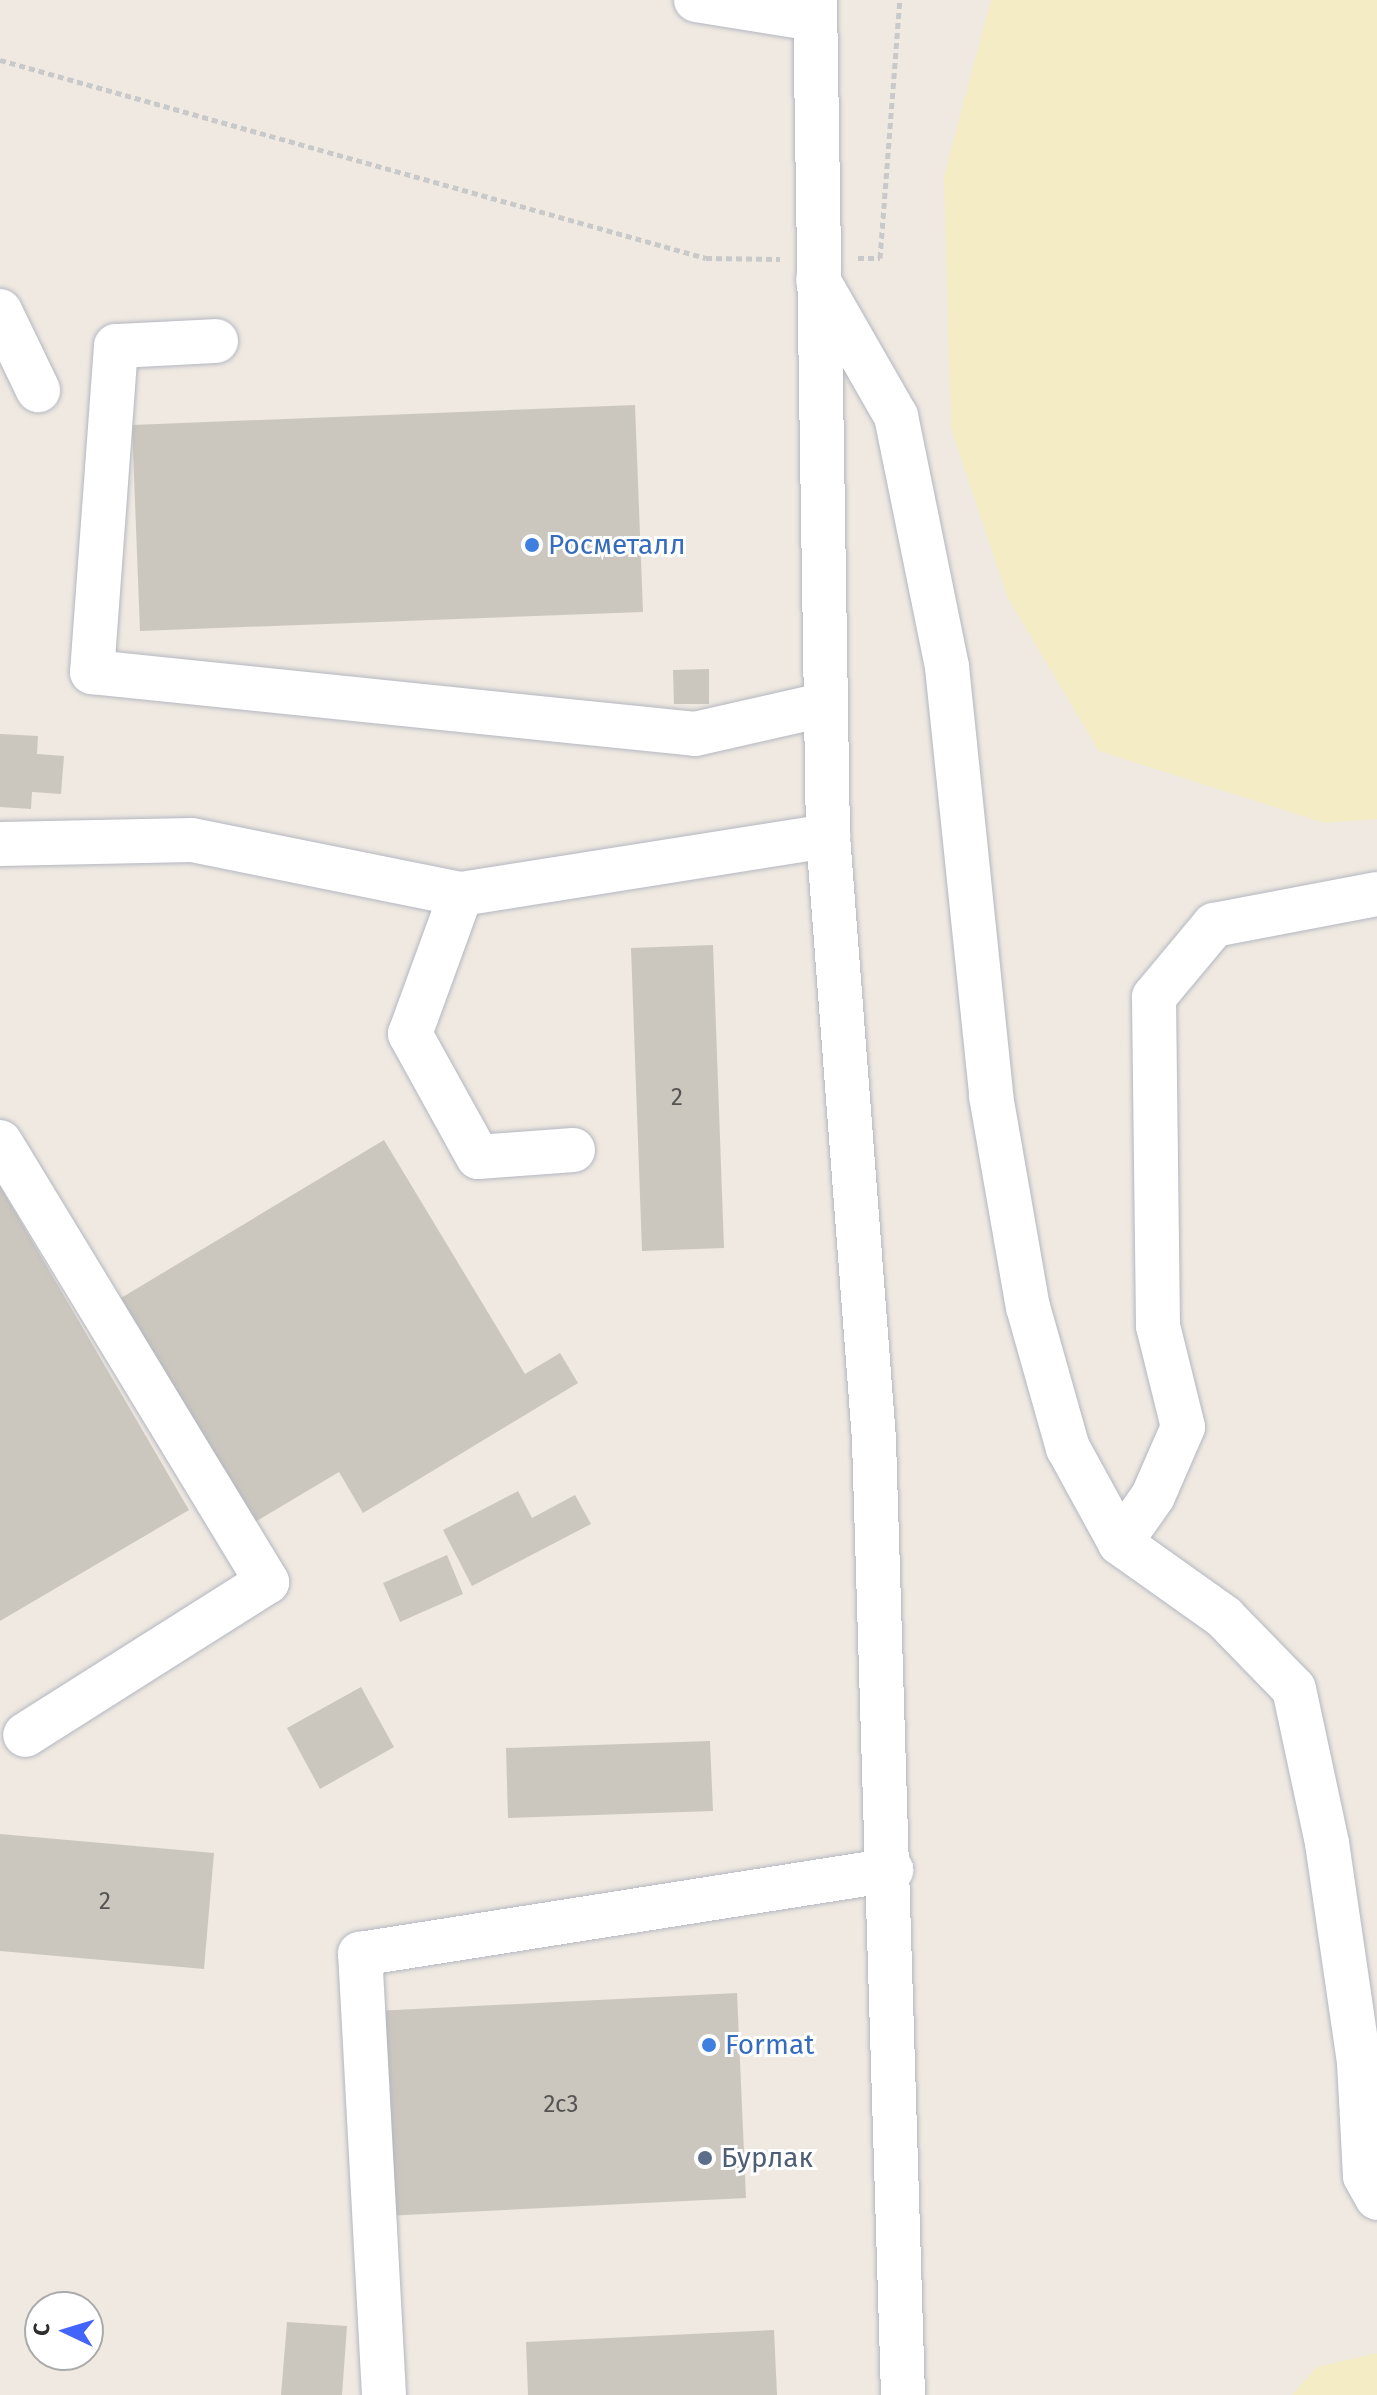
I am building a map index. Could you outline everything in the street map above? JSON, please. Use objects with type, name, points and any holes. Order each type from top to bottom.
[{"type":"street","points":[[696,0],[814,10],[815,274],[823,705],[828,836],[874,1440],[891,1870],[903,2395]]},
{"type":"street","points":[[815,274],[896,416],[947,667],[991,1096],[1028,1307],[1068,1448],[1120,1543],[1224,1617],[1294,1689],[1327,1843],[1359,2062],[1365,2176],[1377,2198]]},
{"type":"street","points":[[0,311],[38,390]]},
{"type":"street","points":[[216,341],[116,346],[92,672],[695,734],[823,705]]},
{"type":"street","points":[[0,844],[192,840],[461,894],[828,836]]},
{"type":"street","points":[[461,894],[410,1034],[478,1157],[573,1150]]},
{"type":"street","points":[[1120,1543],[1153,1496],[1183,1427],[1158,1326],[1154,997],[1214,925],[1377,894]]},
{"type":"street","points":[[0,1142],[267,1582],[25,1735]]},
{"type":"street","points":[[384,2395],[360,1954],[891,1870]]},
{"type":"path","points":[[880,258],[900,0]]},
{"type":"path","points":[[0,60],[706,258]]},
{"type":"sand","points":[[991,0],[1377,0],[1377,819],[1324,823],[1099,751],[1008,598],[951,428],[944,176]]},
{"type":"sand","points":[[1377,2353],[1377,2395],[1292,2395],[1317,2367]]},
{"type":"building","points":[[635,405],[643,612],[140,631],[132,425]]},
{"type":"building","points":[[709,669],[709,704],[674,704],[673,670]]},
{"type":"building","points":[[0,734],[38,736],[37,754],[64,756],[61,794],[32,792],[31,809],[0,807]]},
{"type":"building","points":[[713,945],[724,1248],[642,1251],[631,948]]},
{"type":"building","points":[[384,1140],[525,1374],[560,1353],[578,1383],[363,1513],[339,1472],[255,1522],[121,1298]]},
{"type":"building","points":[[0,1186],[189,1510],[0,1621]]},
{"type":"building","points":[[518,1491],[532,1518],[575,1495],[591,1524],[472,1586],[443,1530]]},
{"type":"building","points":[[447,1555],[463,1594],[400,1622],[383,1583]]},
{"type":"building","points":[[361,1687],[394,1747],[320,1789],[287,1728]]},
{"type":"building","points":[[710,1741],[713,1811],[508,1818],[506,1748]]},
{"type":"building","points":[[0,1834],[214,1853],[204,1969],[0,1951]]},
{"type":"building","points":[[737,1993],[746,2198],[385,2216],[375,2011]]},
{"type":"building","points":[[287,2322],[347,2326],[342,2395],[281,2395]]},
{"type":"building","points":[[774,2330],[777,2395],[528,2395],[526,2342]]},
{"type":"place","name":"Росметалл","points":[[532,545]]},
{"type":"place","name":"Format","points":[[709,2045]]},
{"type":"place","name":"Бурлак","points":[[705,2158]]}]
